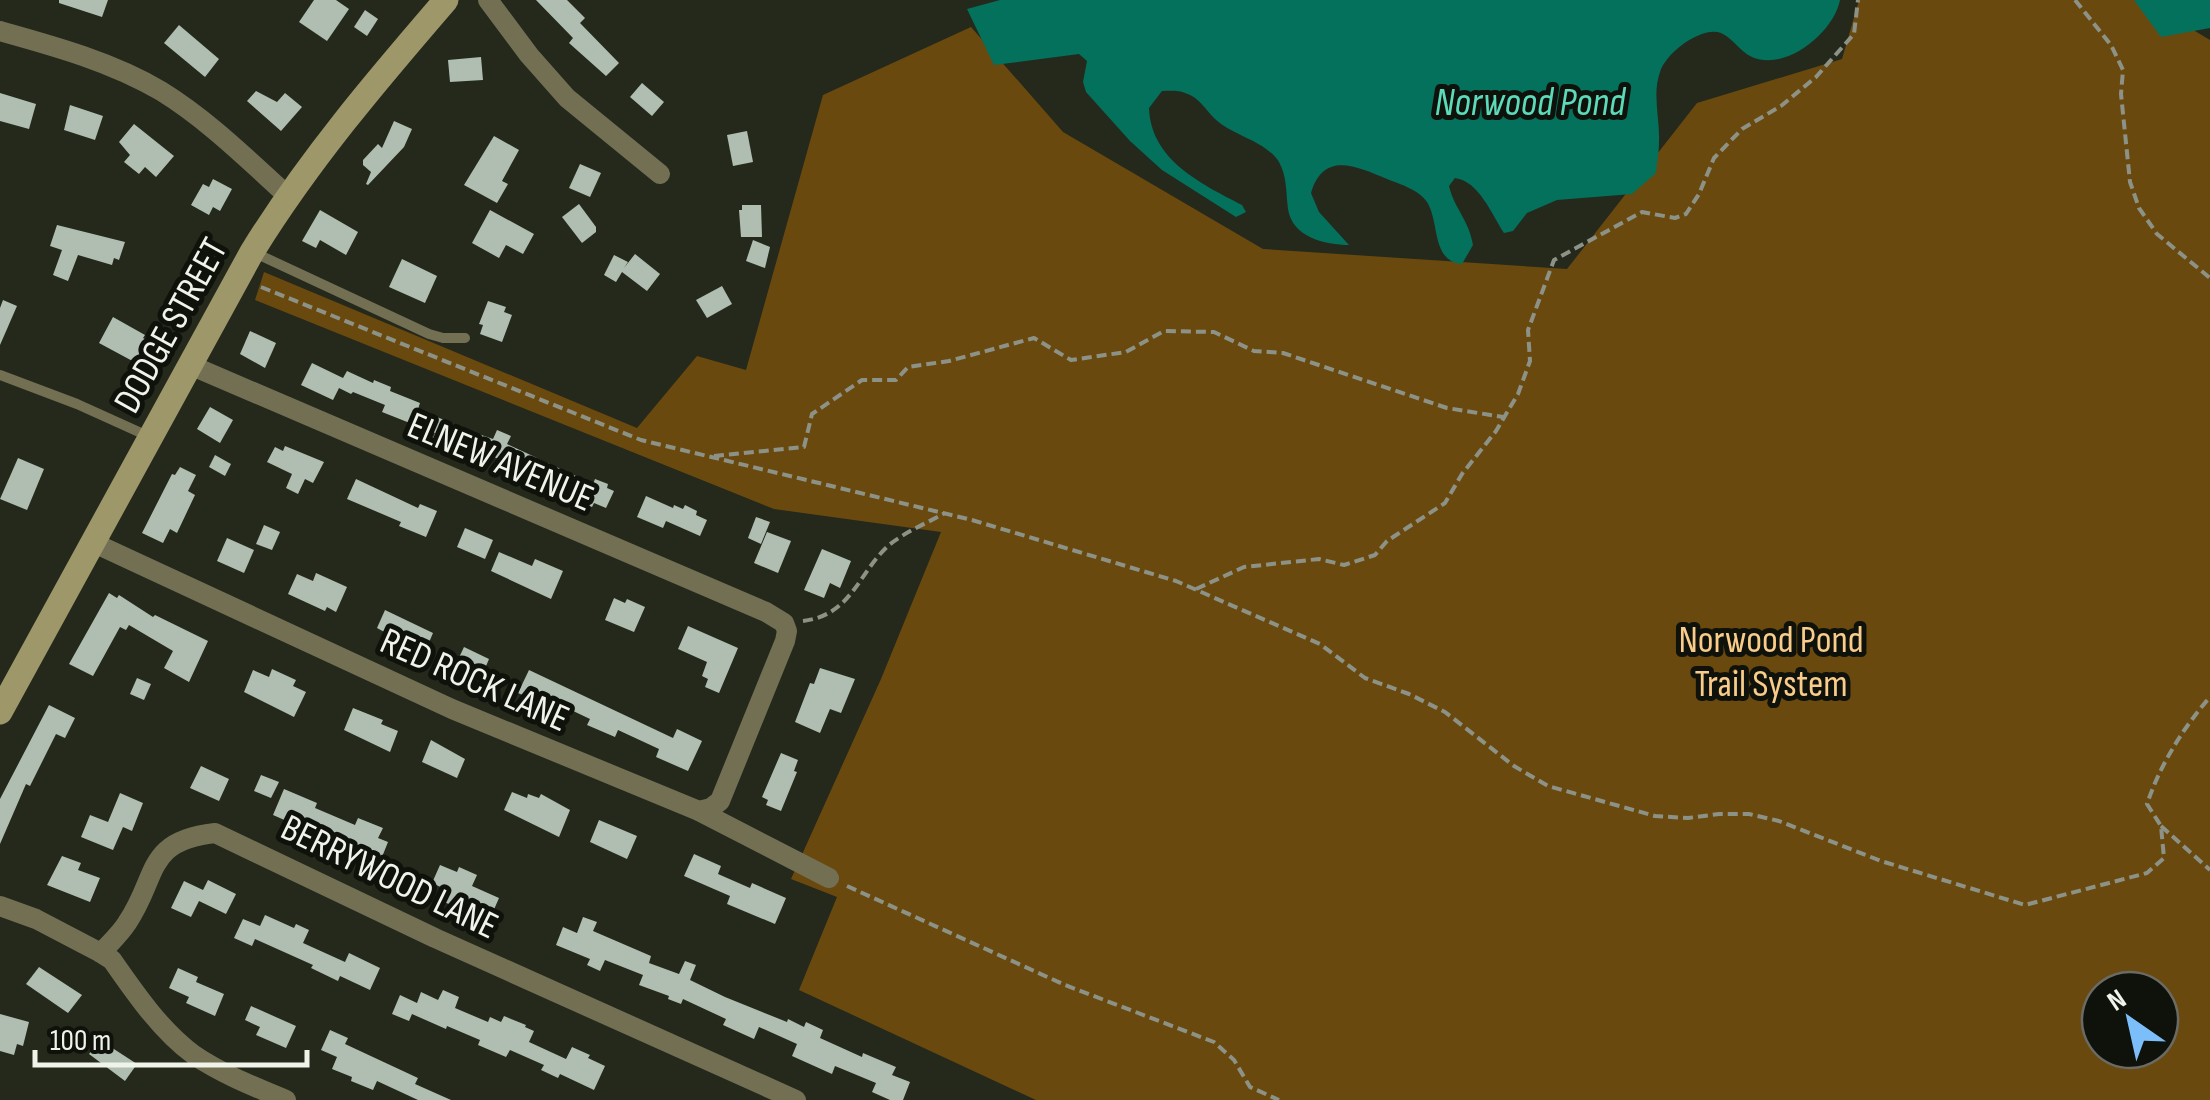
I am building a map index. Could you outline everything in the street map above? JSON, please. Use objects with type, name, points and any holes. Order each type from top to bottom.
[{"type":"main road","name":"DODGE STREET","points":[[0,712],[252,252],[288,196],[446,0]]},
{"type":"street","points":[[488,0],[528,55],[567,98],[660,174]]},
{"type":"street","points":[[0,31],[99,62],[160,90],[216,130],[288,196]]},
{"type":"street","name":"ELNEW AVENUE","points":[[190,366],[748,604],[784,623]]},
{"type":"street","name":"RED ROCK LANE","points":[[94,543],[452,709],[700,811],[829,878]]},
{"type":"street","points":[[700,811],[720,801],[779,660],[787,631],[784,623]]},
{"type":"street","name":"BERRYWOOD LANE","points":[[101,953],[127,923],[164,852],[174,842],[214,833],[452,946],[796,1100]]},
{"type":"street","points":[[0,906],[36,920],[112,960],[165,1030],[194,1054],[231,1076],[286,1100]]},
{"type":"lane","points":[[252,252],[429,334],[465,338]]},
{"type":"lane","points":[[0,375],[151,438]]},
{"type":"path","points":[[1196,589],[1244,567],[1319,559],[1344,565],[1375,555],[1387,541],[1444,503],[1518,394],[1530,361],[1528,330],[1554,260],[1642,212],[1675,218],[1686,214],[1714,158],[1742,129],[1782,106],[1816,77],[1854,34],[1858,0]]},
{"type":"path","points":[[2075,0],[2110,44],[2123,70],[2121,94],[2130,182],[2139,208],[2158,234],[2210,278]]},
{"type":"path","points":[[261,287],[641,440],[945,513],[1196,589],[1320,644],[1364,678],[1410,694],[1445,712],[1514,766],[1548,786],[1655,816],[1688,818],[1719,814],[1764,818],[2025,905],[2147,873],[2164,858],[2161,826]]},
{"type":"path","points":[[709,456],[804,447],[812,414],[862,380],[896,380],[908,367],[949,361],[1034,338],[1071,360],[1126,352],[1164,331],[1214,332],[1254,351],[1283,352],[1447,408],[1504,417]]},
{"type":"path","points":[[784,623],[818,619],[838,607],[861,585],[867,568],[892,542],[945,513]]},
{"type":"path","points":[[2210,697],[2186,724],[2147,804],[2161,826],[2210,870]]},
{"type":"path","points":[[829,878],[1066,985],[1214,1042],[1234,1060],[1250,1087],[1279,1100]]},
{"type":"green space","name":"Norwood Pond Trail System","points":[[1859,0],[2143,0],[2210,40],[2210,1100],[1036,1100],[799,990],[837,897],[791,879],[881,679],[941,532],[774,509],[255,300],[264,272],[637,428],[697,356],[746,370],[823,95],[971,27],[1063,132],[1263,249],[1567,269],[1697,103],[1842,59]]},
{"type":"water","name":"Norwood Pond","points":[[1000,0],[1840,0],[1818,36],[1779,59],[1752,57],[1725,35],[1713,32],[1694,37],[1677,49],[1658,80],[1656,173],[1632,194],[1557,200],[1527,213],[1513,231],[1504,233],[1478,192],[1455,178],[1449,186],[1473,245],[1462,264],[1445,256],[1424,198],[1403,185],[1343,165],[1324,171],[1311,193],[1319,212],[1349,245],[1311,238],[1291,219],[1284,173],[1273,155],[1221,124],[1190,95],[1162,91],[1149,108],[1158,142],[1180,168],[1242,205],[1246,212],[1236,217],[1162,170],[1130,141],[1086,92],[1083,82],[1087,61],[1079,54],[994,65],[967,9]]},
{"type":"water","points":[[2134,0],[2210,0],[2210,28],[2161,37]]},
{"type":"building","points":[[59,0],[108,0],[102,17]]},
{"type":"building","points":[[314,0],[336,0],[349,9],[327,41],[299,22]]},
{"type":"building","points":[[536,0],[567,0],[585,18],[580,23],[619,63],[606,76],[569,43],[573,38]]},
{"type":"building","points":[[365,10],[378,19],[367,36],[354,27]]},
{"type":"building","points":[[179,25],[219,59],[205,77],[164,43]]},
{"type":"building","points":[[481,57],[483,80],[450,82],[448,60]]},
{"type":"building","points":[[642,83],[664,102],[652,116],[630,97]]},
{"type":"building","points":[[256,91],[277,102],[285,93],[302,107],[281,131],[247,101]]},
{"type":"building","points":[[0,93],[36,104],[29,129],[0,121]]},
{"type":"building","points":[[70,105],[103,116],[95,140],[64,130]]},
{"type":"building","points":[[394,121],[412,129],[404,147],[368,185],[371,172],[363,160],[378,144],[382,148]]},
{"type":"building","points":[[134,124],[174,156],[156,177],[145,167],[139,174],[124,162],[130,155],[119,142]]},
{"type":"building","points":[[747,131],[753,162],[733,166],[727,135]]},
{"type":"building","points":[[494,136],[519,150],[502,181],[508,184],[497,203],[464,185]]},
{"type":"building","points":[[580,164],[601,173],[590,197],[569,188]]},
{"type":"building","points":[[213,179],[232,189],[220,211],[213,207],[209,215],[191,205],[203,184],[209,187]]},
{"type":"building","points":[[579,204],[596,227],[596,232],[582,243],[562,217]]},
{"type":"building","points":[[742,205],[761,205],[762,237],[741,237]]},
{"type":"building","points":[[320,210],[358,232],[346,255],[320,240],[316,248],[302,241]]},
{"type":"building","points":[[490,210],[534,234],[523,254],[506,245],[499,258],[472,243]]},
{"type":"building","points":[[57,225],[125,242],[119,260],[114,258],[112,265],[78,255],[68,281],[53,275],[62,250],[50,246]]},
{"type":"building","points":[[753,240],[770,247],[765,268],[746,261]]},
{"type":"building","points":[[635,254],[660,274],[647,291],[622,272],[616,282],[604,275],[614,255],[628,262],[624,268]]},
{"type":"building","points":[[402,259],[437,276],[425,303],[389,287]]},
{"type":"building","points":[[722,286],[732,304],[707,318],[696,300]]},
{"type":"building","points":[[3,300],[17,306],[0,345],[0,308]]},
{"type":"building","points":[[488,301],[506,307],[504,312],[512,315],[502,342],[480,334],[483,325],[479,324]]},
{"type":"building","points":[[113,317],[145,335],[143,338],[150,342],[138,364],[99,343]]},
{"type":"building","points":[[250,331],[276,343],[265,368],[240,354]]},
{"type":"building","points":[[312,363],[343,378],[347,371],[391,387],[390,391],[420,403],[418,409],[470,431],[493,439],[497,430],[511,436],[507,444],[593,484],[595,479],[608,484],[607,488],[614,491],[606,508],[594,503],[584,507],[523,480],[524,477],[507,469],[509,464],[481,451],[464,446],[461,452],[432,440],[435,433],[382,412],[385,405],[339,388],[333,400],[301,385]]},
{"type":"building","points":[[210,407],[233,420],[220,443],[197,429]]},
{"type":"building","points":[[285,446],[324,462],[313,483],[305,479],[298,494],[286,488],[292,474],[267,462],[275,447],[283,451]]},
{"type":"building","points":[[215,455],[231,464],[225,476],[209,467]]},
{"type":"building","points":[[18,458],[44,469],[27,510],[0,499]]},
{"type":"building","points":[[180,467],[196,475],[188,491],[195,495],[177,533],[170,529],[163,543],[142,533],[172,474]]},
{"type":"building","points":[[356,479],[418,508],[420,504],[437,511],[426,537],[347,499]]},
{"type":"building","points":[[646,496],[673,508],[674,505],[683,509],[685,505],[697,511],[696,515],[707,520],[700,536],[666,521],[663,528],[637,517]]},
{"type":"building","points":[[756,517],[770,522],[761,544],[748,538]]},
{"type":"building","points":[[264,525],[280,532],[272,550],[256,544]]},
{"type":"building","points":[[465,528],[493,540],[485,559],[457,547]]},
{"type":"building","points":[[767,532],[791,541],[778,573],[754,563]]},
{"type":"building","points":[[227,538],[254,550],[244,573],[217,561]]},
{"type":"building","points":[[822,549],[851,561],[840,588],[830,583],[824,598],[804,590]]},
{"type":"building","points":[[499,552],[532,566],[535,559],[563,571],[551,599],[491,571]]},
{"type":"building","points":[[316,573],[347,587],[336,612],[288,594],[297,574],[313,581]]},
{"type":"building","points":[[109,593],[208,641],[189,682],[164,668],[173,651],[129,625],[126,630],[120,627],[93,676],[69,664]]},
{"type":"building","points":[[614,598],[645,607],[634,632],[605,620]]},
{"type":"building","points":[[385,610],[433,633],[424,654],[377,628]]},
{"type":"building","points":[[688,626],[738,648],[719,693],[705,687],[708,679],[702,676],[707,662],[678,649]]},
{"type":"building","points":[[464,647],[489,659],[481,678],[455,666]]},
{"type":"building","points":[[820,668],[855,679],[841,713],[830,709],[820,733],[795,722]]},
{"type":"building","points":[[272,669],[296,680],[293,686],[306,692],[294,717],[244,692],[253,670],[269,677]]},
{"type":"building","points":[[529,670],[673,738],[677,729],[702,741],[688,771],[656,757],[659,749],[618,730],[615,737],[587,725],[590,719],[548,699],[545,705],[518,693]]},
{"type":"building","points":[[137,678],[151,684],[144,700],[130,694]]},
{"type":"building","points":[[49,705],[75,718],[65,738],[56,734],[30,786],[26,784],[0,844],[0,799]]},
{"type":"building","points":[[353,708],[398,731],[390,752],[344,730]]},
{"type":"building","points":[[431,740],[465,759],[457,778],[422,762]]},
{"type":"building","points":[[781,753],[798,760],[781,811],[766,805],[768,800],[762,797]]},
{"type":"building","points":[[201,766],[229,779],[219,801],[190,788]]},
{"type":"building","points":[[261,775],[279,782],[271,798],[254,791]]},
{"type":"building","points":[[284,789],[355,825],[358,818],[383,828],[378,838],[388,842],[378,867],[342,855],[347,842],[308,825],[303,838],[286,831],[289,822],[273,815]]},
{"type":"building","points":[[512,792],[527,798],[528,794],[539,798],[541,794],[570,810],[559,837],[504,810]]},
{"type":"building","points":[[120,793],[143,803],[132,831],[123,827],[113,850],[81,837],[90,815],[108,822]]},
{"type":"building","points":[[599,820],[637,836],[627,859],[590,842]]},
{"type":"building","points":[[694,854],[721,866],[718,874],[786,898],[775,924],[727,904],[730,896],[684,876]]},
{"type":"building","points":[[62,856],[81,863],[78,870],[100,878],[90,902],[47,885]]},
{"type":"building","points":[[440,865],[457,872],[459,867],[477,875],[472,886],[499,898],[489,921],[444,902],[449,891],[432,883]]},
{"type":"building","points":[[208,880],[236,894],[226,914],[199,901],[191,917],[171,908],[184,881],[203,890]]},
{"type":"building","points":[[265,915],[309,930],[303,943],[345,962],[349,953],[380,968],[370,990],[340,976],[338,981],[255,939],[252,946],[234,938],[243,919],[260,926]]},
{"type":"building","points":[[583,917],[597,922],[593,931],[651,956],[649,963],[679,974],[685,961],[696,965],[690,980],[787,1022],[788,1019],[804,1027],[806,1022],[823,1030],[820,1038],[896,1067],[892,1075],[910,1082],[903,1100],[890,1100],[872,1092],[876,1083],[835,1066],[832,1074],[792,1056],[797,1044],[759,1027],[754,1039],[723,1025],[726,1019],[683,999],[681,1004],[668,999],[669,996],[639,985],[643,975],[605,960],[600,971],[587,965],[590,959],[556,945],[563,927],[577,933]]},
{"type":"building","points":[[39,967],[82,995],[68,1013],[26,984]]},
{"type":"building","points":[[178,968],[198,977],[196,982],[224,994],[215,1016],[186,1003],[189,997],[169,988]]},
{"type":"building","points":[[443,990],[459,997],[455,1008],[488,1022],[490,1017],[501,1022],[504,1016],[526,1025],[534,1031],[529,1042],[566,1059],[572,1047],[590,1055],[588,1058],[605,1066],[594,1090],[541,1070],[544,1065],[510,1050],[506,1057],[478,1045],[480,1040],[447,1026],[446,1029],[412,1014],[409,1021],[392,1014],[400,995],[417,1003],[421,992],[438,1000]]},
{"type":"building","points":[[251,1006],[296,1026],[286,1048],[256,1035],[260,1027],[245,1020]]},
{"type":"building","points":[[0,1014],[29,1022],[23,1046],[17,1044],[14,1055],[0,1051]]},
{"type":"building","points":[[330,1030],[348,1038],[345,1044],[418,1078],[415,1084],[451,1100],[418,1100],[377,1081],[373,1090],[351,1081],[352,1077],[332,1069],[337,1057],[321,1050]]},
{"type":"building","points":[[100,1040],[137,1064],[125,1081],[89,1054]]}]
